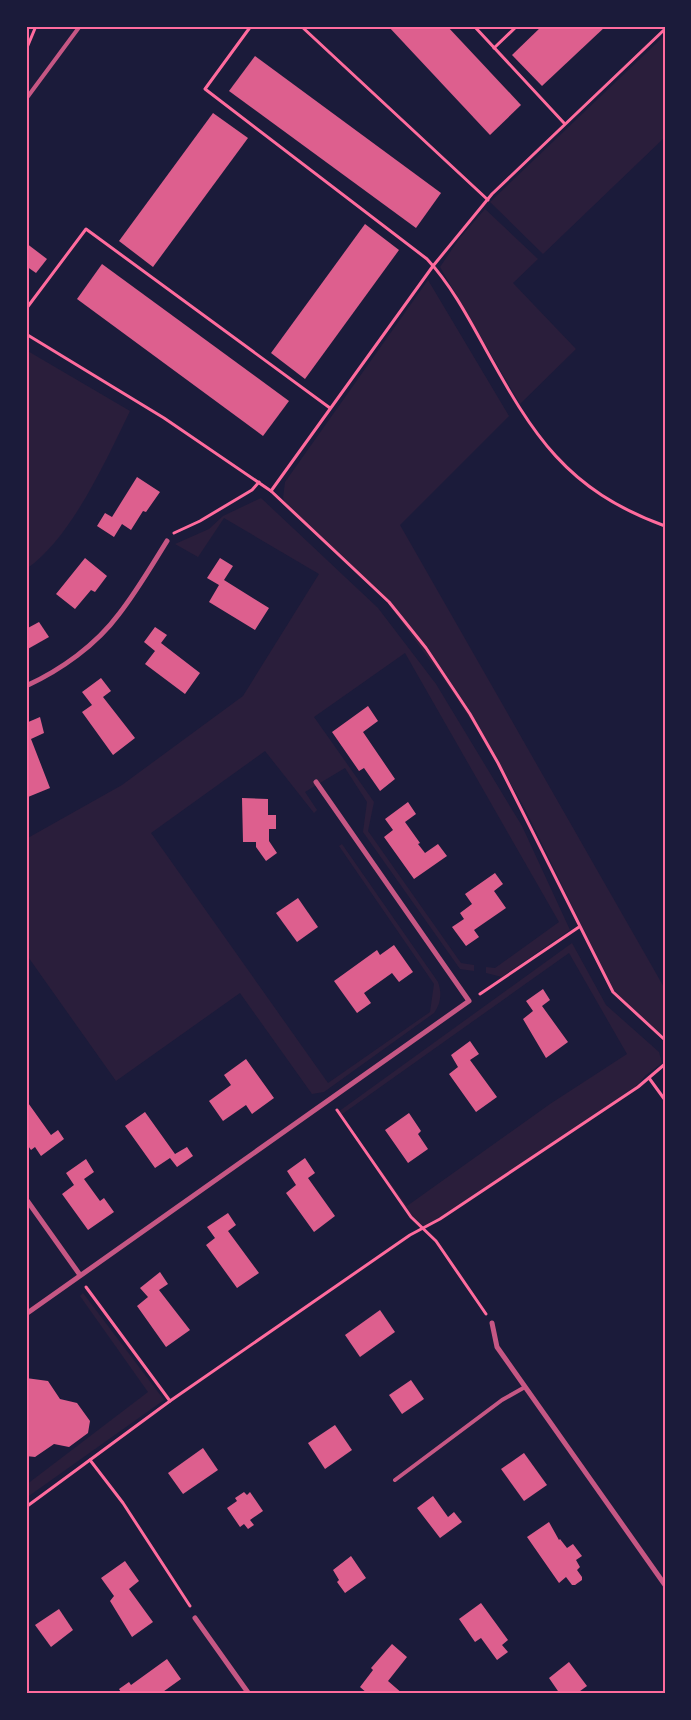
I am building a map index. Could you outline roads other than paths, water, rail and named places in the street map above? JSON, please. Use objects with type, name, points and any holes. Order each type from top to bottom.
[{"type":"street","points":[[26,686],[45,677],[87,648],[119,615],[167,541]]},
{"type":"street","points":[[26,1314],[469,1001],[316,782]]},
{"type":"street","points":[[26,1199],[80,1275]]},
{"type":"street","points":[[492,1323],[497,1347],[665,1585]]},
{"type":"street","points":[[195,1618],[249,1694]]},
{"type":"lane","points":[[26,99],[80,26]]},
{"type":"lane","points":[[395,1480],[502,1400],[525,1387]]}]
